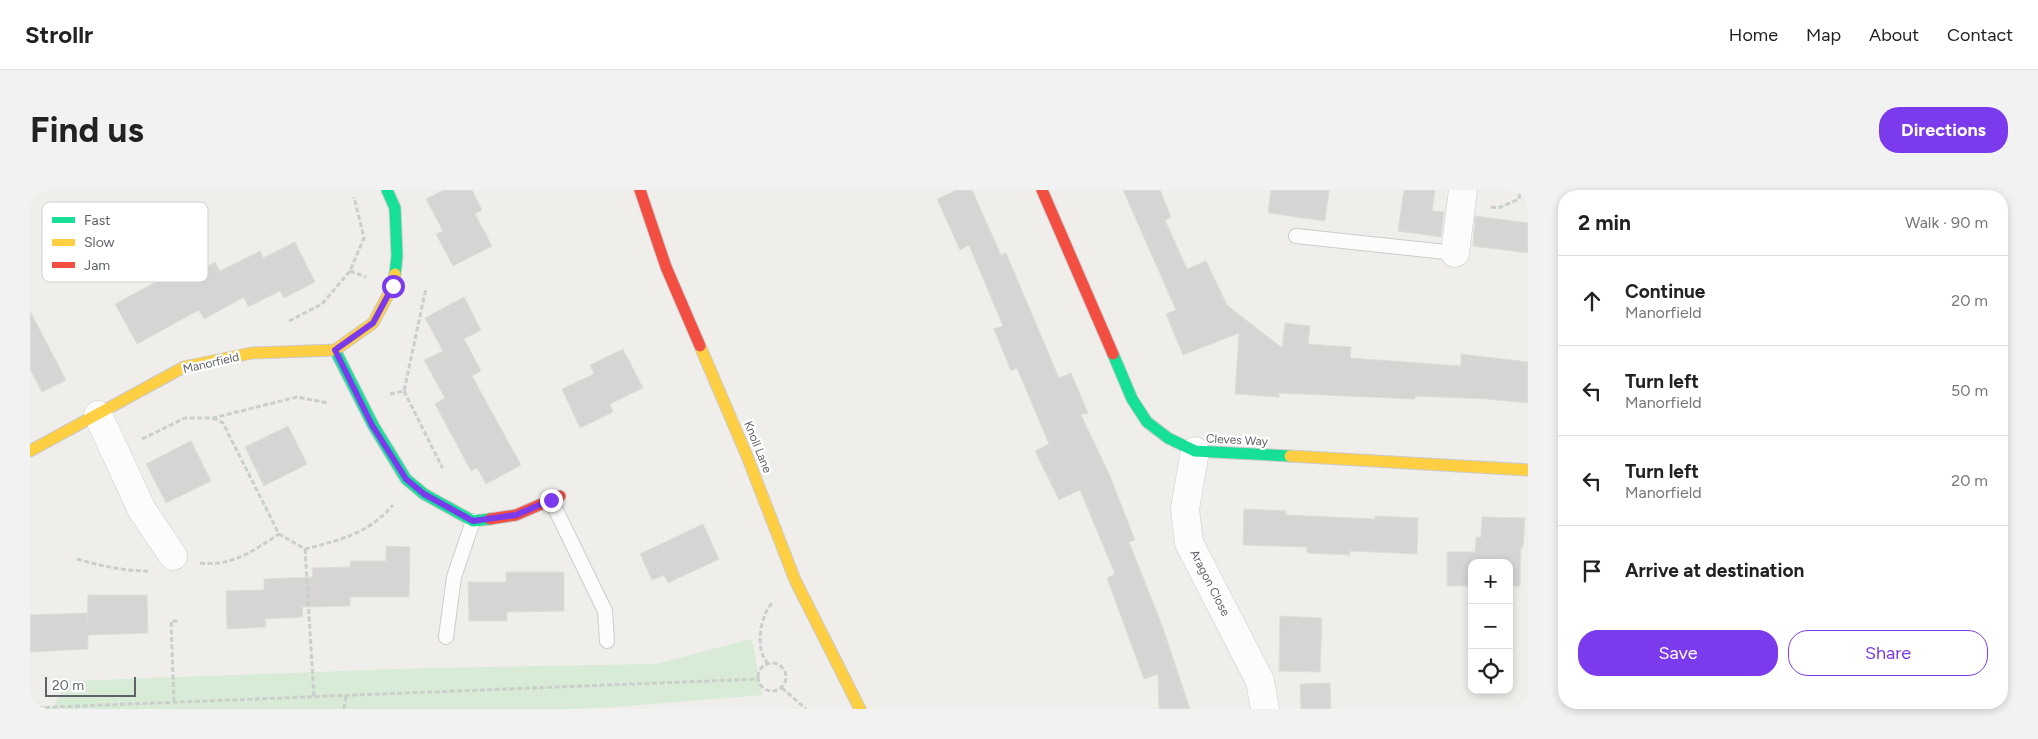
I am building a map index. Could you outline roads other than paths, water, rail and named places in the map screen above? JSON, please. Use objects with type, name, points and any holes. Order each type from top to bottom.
[{"type":"street","points":[[388,190],[395,208],[397,246],[393,286],[373,323],[335,350],[372,425],[410,482],[424,494],[473,521],[516,515],[555,498]]},
{"type":"street","name":"Knoll Lane","points":[[640,190],[666,268],[747,456],[795,580],[860,709]]},
{"type":"street","name":"Cleves Way","points":[[1042,190],[1132,399],[1147,422],[1168,438],[1195,451],[1528,470]]},
{"type":"street","points":[[1455,253],[1462,198]]},
{"type":"street","name":"Manorfield","points":[[30,452],[184,367],[252,353],[335,350]]},
{"type":"street","points":[[98,416],[126,472],[165,564]]},
{"type":"street","name":"Aragon Close","points":[[1195,451],[1185,509],[1189,543],[1260,681],[1265,709]]},
{"type":"lane","points":[[1296,236],[1455,253]]},
{"type":"lane","points":[[555,498],[605,612],[607,641]]},
{"type":"lane","points":[[446,636],[454,577],[473,521]]}]
